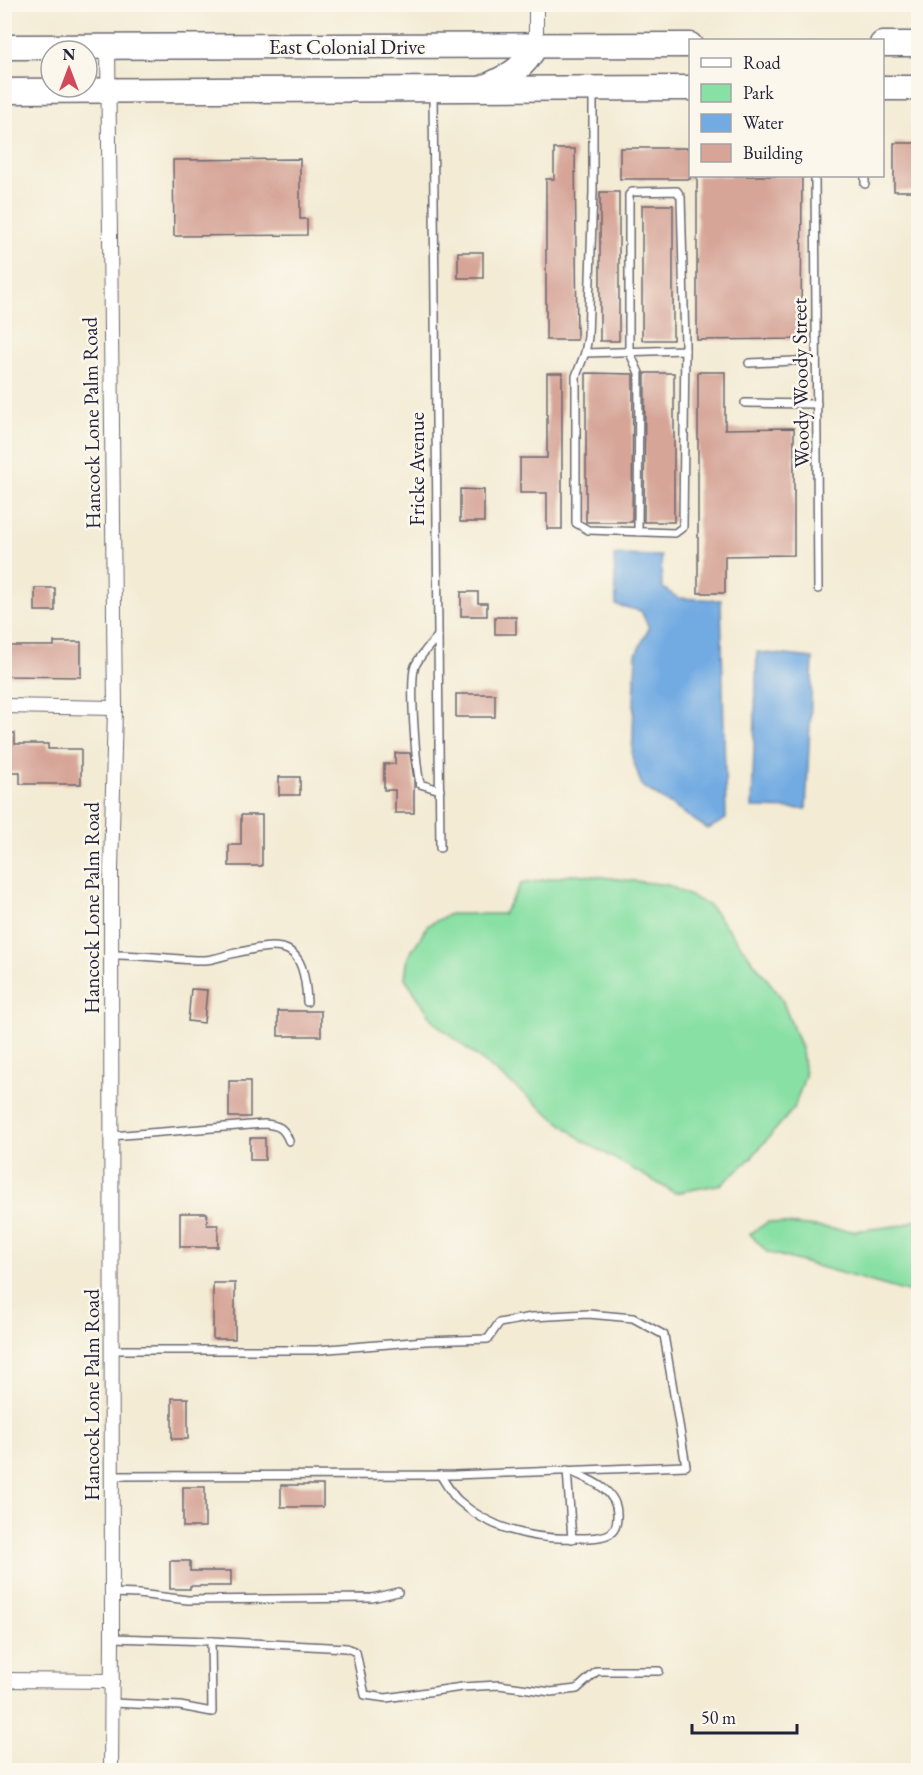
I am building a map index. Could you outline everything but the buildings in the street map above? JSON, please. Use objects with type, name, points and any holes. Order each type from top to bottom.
[{"type":"highway","points":[[884,44],[918,44]]},
{"type":"highway","points":[[480,90],[512,74],[529,60],[536,45]]},
{"type":"highway","name":"East Colonial Drive","points":[[4,47],[689,45]]},
{"type":"highway","name":"East Colonial Drive","points":[[4,91],[689,88]]},
{"type":"highway","points":[[884,88],[918,88]]},
{"type":"street","points":[[536,4],[536,45]]},
{"type":"street","name":"Hancock Lone Palm Road","points":[[108,46],[115,708],[111,870],[111,1770]]},
{"type":"street","points":[[4,706],[115,708]]},
{"type":"street","points":[[4,1680],[112,1681]]},
{"type":"lane","points":[[592,89],[593,191],[588,337],[585,353],[576,376],[576,523],[588,530],[638,532],[675,533],[683,527],[685,350],[681,197],[677,191],[632,192],[629,195],[629,351],[639,373],[638,532]]},
{"type":"lane","name":"Fricke Avenue","points":[[432,90],[440,848]]},
{"type":"lane","name":"Woody Woody Street","points":[[815,177],[818,590]]},
{"type":"lane","points":[[865,177],[865,184]]},
{"type":"lane","points":[[585,353],[685,350]]},
{"type":"lane","points":[[749,363],[816,360]]},
{"type":"lane","points":[[745,403],[817,404]]},
{"type":"lane","points":[[438,636],[426,649],[415,667],[413,703],[420,784],[440,790]]},
{"type":"lane","points":[[111,955],[138,954],[207,960],[252,949],[277,946],[293,952],[302,964],[306,979],[307,1002]]},
{"type":"lane","points":[[111,1136],[264,1124],[277,1125],[285,1130],[290,1141]]},
{"type":"lane","points":[[112,1350],[317,1350],[425,1341],[488,1339],[499,1323],[532,1317],[588,1314],[633,1318],[664,1335],[686,1466],[440,1475],[112,1476]]},
{"type":"lane","points":[[440,1475],[457,1499],[498,1526],[542,1538],[597,1538],[611,1533],[616,1526],[617,1511],[611,1497],[602,1486],[567,1470]]},
{"type":"lane","points":[[567,1470],[572,1539]]},
{"type":"lane","points":[[112,1593],[188,1600],[372,1598],[398,1592]]},
{"type":"lane","points":[[112,1638],[347,1648],[356,1652],[365,1695],[386,1698],[462,1687],[499,1685],[551,1692],[577,1689],[597,1671],[659,1671]]},
{"type":"lane","points":[[112,1703],[180,1706],[212,1712],[211,1641]]},
{"type":"green space","points":[[576,874],[668,885],[710,906],[781,997],[802,1051],[805,1076],[794,1108],[750,1159],[722,1184],[675,1193],[583,1141],[435,1023],[405,978],[408,957],[428,925],[450,914],[503,914],[521,884]]},
{"type":"green space","points":[[918,1219],[918,1295],[767,1252],[750,1234],[768,1222],[854,1231],[904,1225]]},
{"type":"water","points":[[614,555],[661,556],[662,587],[678,598],[721,600],[726,819],[708,829],[642,786],[632,757],[636,654],[649,628],[641,611],[616,605]]},
{"type":"water","points":[[757,652],[813,658],[806,809],[752,808]]}]
